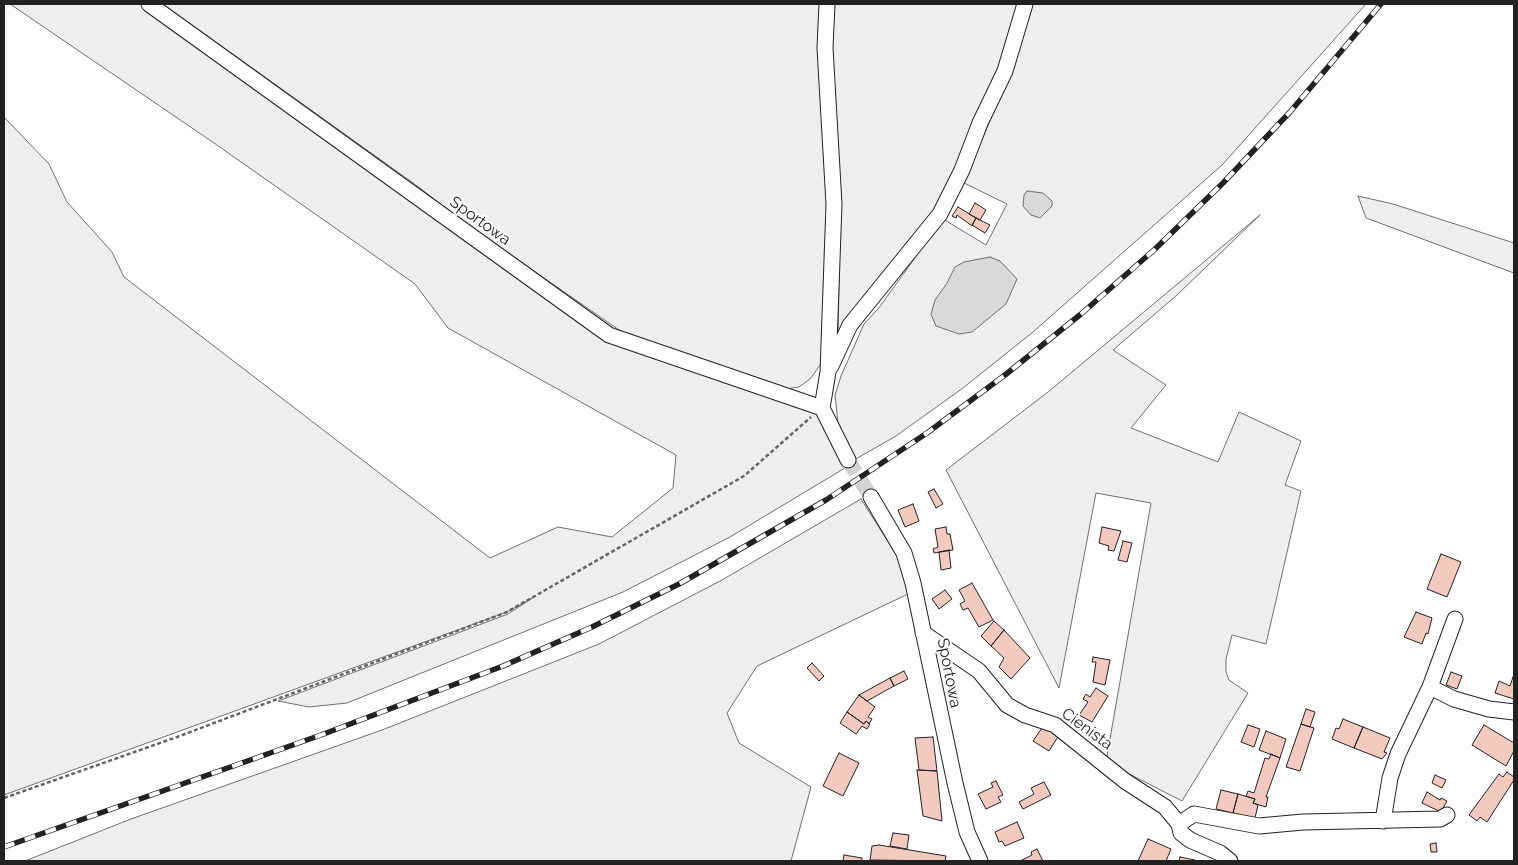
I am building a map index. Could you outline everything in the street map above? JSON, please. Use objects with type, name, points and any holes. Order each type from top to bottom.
[{"type":"street","name":"Sportowa","points":[[149,4],[610,335],[822,408]]},
{"type":"street","points":[[827,4],[825,48],[834,204],[828,372],[822,408],[848,460]]},
{"type":"street","points":[[828,372],[850,325],[940,214],[962,170],[980,123],[1005,71],[1025,4]]},
{"type":"street","name":"Sportowa","points":[[871,497],[904,553],[913,583],[954,783],[968,832],[980,861]]},
{"type":"street","points":[[1383,821],[1390,778],[1398,754],[1430,688],[1456,619]]},
{"type":"street","name":"Cienista","points":[[924,633],[979,671],[1007,705],[1025,715],[1056,725],[1125,780],[1165,807],[1179,824],[1181,833],[1190,840],[1220,852],[1230,861]]},
{"type":"street","points":[[1430,688],[1489,709],[1514,712]]},
{"type":"street","points":[[1179,824],[1194,814],[1259,826],[1303,822],[1440,819],[1447,815]]},
{"type":"path","points":[[4,798],[187,733],[508,612],[744,476],[822,408]]},
{"type":"shaded area","points":[[10,4],[141,4],[609,335],[822,408],[850,465],[730,537],[623,592],[347,703],[309,707],[278,701],[508,614],[534,597],[507,612],[4,795],[4,117],[49,164],[67,202],[112,252],[124,277],[490,558],[558,527],[612,537],[673,488],[676,455],[448,328],[415,284],[214,143]]},
{"type":"shaded area","points":[[163,4],[823,4],[829,209],[826,357],[810,379],[799,387],[786,389],[622,332],[460,220],[420,188]]},
{"type":"shaded area","points":[[835,4],[1020,4],[1002,69],[942,200],[838,338],[840,228],[832,37]]},
{"type":"shaded area","points":[[1030,4],[1366,4],[1222,165],[1033,332],[963,388],[896,436],[854,460],[839,432],[835,395],[841,376],[864,324],[878,309],[943,219],[986,245],[1007,204],[964,183],[1008,77]]},
{"type":"shaded area","points":[[1027,191],[1043,193],[1052,201],[1052,206],[1040,218],[1031,215],[1023,206],[1024,195]]},
{"type":"shaded area","points":[[1358,196],[1393,204],[1514,243],[1514,273],[1366,218]]},
{"type":"shaded area","points":[[1260,215],[1177,295],[1113,350],[1166,385],[1131,428],[1218,462],[1239,412],[1301,441],[1285,485],[1301,491],[1266,644],[1232,635],[1226,659],[1226,672],[1229,680],[1248,693],[1182,801],[1106,762],[1151,503],[1096,493],[1059,688],[946,470],[1048,392]]},
{"type":"shaded area","points":[[990,257],[1000,261],[1017,279],[1006,304],[972,332],[959,334],[936,326],[931,314],[935,300],[955,267],[964,262]]},
{"type":"shaded area","points":[[861,499],[899,559],[908,594],[757,666],[727,713],[739,743],[811,787],[791,861],[25,861],[131,819],[382,730],[599,644],[722,580]]},
{"type":"building","points":[[975,203],[986,210],[980,220],[969,214]]},
{"type":"building","points":[[958,207],[976,218],[972,226],[957,215],[956,218],[952,216]]},
{"type":"building","points":[[976,218],[990,225],[985,233],[972,225]]},
{"type":"building","points":[[934,489],[943,504],[936,508],[928,492]]},
{"type":"building","points":[[913,504],[919,521],[905,527],[898,510]]},
{"type":"building","points":[[946,527],[947,534],[950,534],[953,550],[934,553],[933,549],[938,547],[935,529]]},
{"type":"building","points":[[1102,527],[1121,531],[1114,551],[1108,550],[1109,546],[1099,543]]},
{"type":"building","points":[[1123,541],[1132,543],[1127,562],[1118,560]]},
{"type":"building","points":[[949,550],[951,568],[941,570],[939,552]]},
{"type":"building","points":[[1441,554],[1461,562],[1447,597],[1427,589]]},
{"type":"building","points":[[972,583],[993,620],[979,627],[968,608],[963,610],[960,604],[965,601],[959,590]]},
{"type":"building","points":[[945,590],[952,599],[939,609],[932,599]]},
{"type":"building","points":[[1416,612],[1432,618],[1428,634],[1426,633],[1422,644],[1404,637]]},
{"type":"building","points":[[994,621],[1004,630],[991,646],[981,636]]},
{"type":"building","points":[[1004,630],[1030,658],[1011,679],[999,667],[1004,658],[991,646]]},
{"type":"building","points":[[1093,657],[1110,660],[1105,685],[1093,682],[1096,662],[1092,662]]},
{"type":"building","points":[[812,663],[824,676],[819,681],[807,668]]},
{"type":"building","points":[[904,671],[908,679],[894,686],[890,678]]},
{"type":"building","points":[[1451,672],[1462,676],[1457,689],[1446,685]]},
{"type":"building","points":[[1514,674],[1514,699],[1495,693],[1499,681],[1510,686]]},
{"type":"building","points":[[890,678],[894,686],[867,701],[859,695]]},
{"type":"building","points":[[1096,688],[1108,696],[1092,722],[1079,715],[1088,702],[1083,699],[1086,694],[1090,697]]},
{"type":"building","points":[[859,695],[875,707],[868,717],[872,719],[869,724],[866,721],[864,724],[847,712]]},
{"type":"building","points":[[1306,709],[1315,712],[1310,727],[1301,724]]},
{"type":"building","points":[[847,712],[864,724],[866,721],[870,724],[867,729],[862,726],[856,734],[840,723]]},
{"type":"building","points":[[1343,719],[1363,727],[1354,748],[1332,739],[1336,728],[1339,729]]},
{"type":"building","points":[[1301,724],[1314,728],[1300,771],[1286,767]]},
{"type":"building","points":[[1044,725],[1059,735],[1049,751],[1033,741]]},
{"type":"building","points":[[1248,725],[1260,729],[1254,747],[1241,742]]},
{"type":"building","points":[[1484,725],[1514,743],[1514,751],[1506,766],[1472,745]]},
{"type":"building","points":[[1363,727],[1390,738],[1384,752],[1387,753],[1382,759],[1354,748]]},
{"type":"building","points":[[1266,731],[1286,739],[1280,758],[1259,750]]},
{"type":"building","points":[[933,737],[937,771],[919,770],[915,738]]},
{"type":"building","points":[[839,753],[859,763],[843,796],[823,786]]},
{"type":"building","points":[[1271,754],[1280,758],[1266,797],[1268,797],[1266,807],[1253,803],[1255,799],[1246,796],[1248,791],[1254,793],[1265,758],[1269,759]]},
{"type":"building","points":[[917,770],[937,771],[942,821],[923,816]]},
{"type":"building","points":[[1507,772],[1514,777],[1514,780],[1487,822],[1480,817],[1477,821],[1469,815],[1499,774],[1503,777]]},
{"type":"building","points":[[1435,775],[1446,780],[1442,788],[1432,783]]},
{"type":"building","points":[[996,781],[1003,795],[998,797],[1001,802],[986,809],[978,794],[993,787],[991,783]]},
{"type":"building","points":[[1044,782],[1051,795],[1023,809],[1019,802],[1034,794],[1031,788]]},
{"type":"building","points":[[1221,790],[1238,794],[1233,813],[1216,809]]},
{"type":"building","points":[[1427,792],[1440,800],[1441,798],[1447,801],[1441,812],[1422,803]]},
{"type":"building","points":[[1238,794],[1255,799],[1253,803],[1258,805],[1255,818],[1233,813]]},
{"type":"building","points":[[1017,822],[1024,838],[1005,846],[1002,841],[999,842],[995,832]]},
{"type":"building","points":[[893,833],[909,835],[907,849],[890,846]]},
{"type":"building","points":[[1148,839],[1171,849],[1166,861],[1138,861]]},
{"type":"building","points":[[1436,843],[1437,852],[1431,852],[1430,844]]},
{"type":"building","points":[[879,845],[946,856],[945,861],[870,860],[872,846]]},
{"type":"building","points":[[1037,849],[1043,861],[1020,861],[1032,855],[1031,852]]},
{"type":"building","points":[[844,855],[862,858],[862,861],[843,861]]},
{"type":"building","points":[[1180,857],[1195,860],[1195,861],[1179,861]]},
{"type":"tunnel","points":[[848,460],[871,497]]},
{"type":"railway","points":[[4,847],[321,735],[503,666],[592,627],[679,584],[826,500],[927,433],[1005,375],[1081,314],[1154,250],[1223,183],[1290,112],[1381,4]]}]
